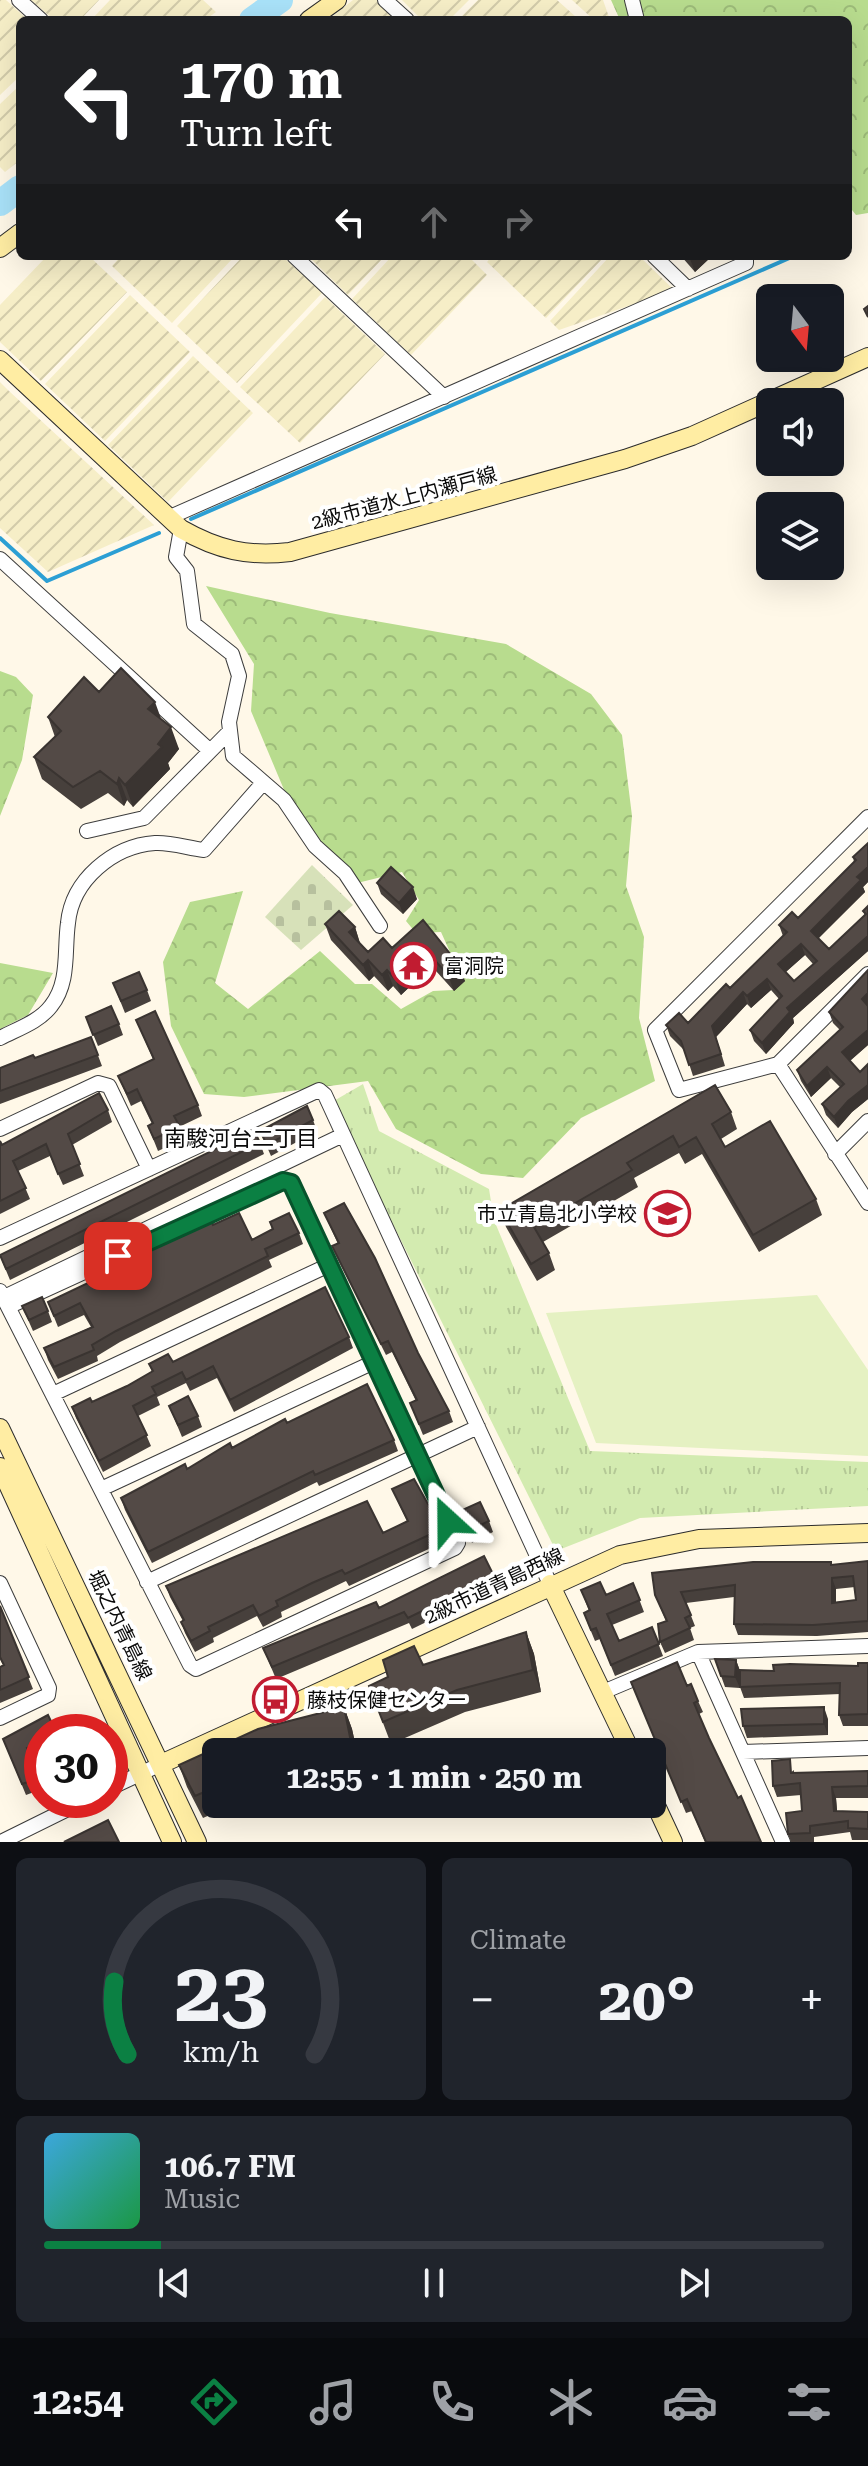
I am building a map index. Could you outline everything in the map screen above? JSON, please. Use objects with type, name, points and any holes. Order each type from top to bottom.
[{"type":"street","points":[[19,0],[37,16]]},
{"type":"street","points":[[315,16],[337,0]]},
{"type":"street","points":[[385,0],[403,16]]},
{"type":"street","points":[[298,260],[444,397]]},
{"type":"street","points":[[658,260],[688,289]]},
{"type":"street","points":[[380,926],[345,873],[315,846],[284,800],[233,756],[229,722],[239,676],[232,654],[194,624],[187,571],[176,557],[175,523],[444,397],[746,263],[746,260]]},
{"type":"street","name":"2級市道水上内瀬戸線","points":[[0,360],[175,523],[212,547],[239,553],[290,552],[625,459],[692,436],[868,357]]},
{"type":"street","points":[[0,559],[209,750]]},
{"type":"street","points":[[87,831],[144,818],[230,731]]},
{"type":"street","points":[[0,1038],[37,1019],[51,1006],[60,990],[66,969],[68,921],[74,898],[92,873],[111,856],[132,848],[157,843],[204,850],[263,783]]},
{"type":"street","points":[[868,817],[655,1030],[679,1090],[778,1064],[868,974]]},
{"type":"street","points":[[778,1064],[868,1203]]},
{"type":"street","points":[[0,1129],[98,1083],[109,1086],[149,1169]]},
{"type":"street","points":[[0,1238],[319,1090],[325,1095],[550,1584],[624,1738]]},
{"type":"street","points":[[835,1154],[868,1121]]},
{"type":"street","points":[[3,1298],[343,1135]]},
{"type":"street","points":[[283,1181],[291,1183],[458,1543],[441,1555],[196,1669],[190,1665],[3,1298],[283,1181]]},
{"type":"street","points":[[53,1394],[329,1265]]},
{"type":"street","points":[[101,1489],[374,1362]]},
{"type":"street","points":[[147,1582],[478,1427]]},
{"type":"street","name":"堀之内青島線","points":[[0,1428],[197,1842]]},
{"type":"street","name":"堀之内青島線","points":[[0,1467],[172,1842]]},
{"type":"street","name":"2級市道青島西線","points":[[161,1764],[550,1584],[620,1555],[699,1539],[868,1533]]},
{"type":"street","points":[[0,1583],[4,1599],[49,1688],[48,1695],[0,1718]]},
{"type":"street","points":[[603,1692],[698,1652],[868,1646]]},
{"type":"street","points":[[698,1652],[783,1842]]},
{"type":"street","points":[[743,1752],[868,1748]]},
{"type":"street","points":[[128,1779],[161,1764]]},
{"type":"street","points":[[1,1842],[50,1818]]},
{"type":"street","points":[[662,1818],[673,1842]]},
{"type":"shaded area","points":[[0,0],[6,0],[24,16],[16,16],[16,80],[0,95]]},
{"type":"shaded area","points":[[31,0],[99,0],[84,16],[49,16]]},
{"type":"shaded area","points":[[110,0],[203,0],[216,12],[210,16],[95,16]]},
{"type":"shaded area","points":[[353,0],[377,0],[393,16],[333,16]]},
{"type":"shaded area","points":[[402,0],[469,0],[453,16],[418,16]]},
{"type":"shaded area","points":[[478,0],[557,0],[575,16],[462,16]]},
{"type":"shaded area","points":[[572,0],[603,0],[609,16],[590,16]]},
{"type":"shaded area","points":[[16,89],[16,163],[5,172],[0,167],[0,104]]},
{"type":"shaded area","points":[[43,260],[93,260],[127,292],[41,381],[0,342],[0,305]]},
{"type":"shaded area","points":[[117,260],[231,260],[172,323],[112,266]]},
{"type":"shaded area","points":[[239,260],[286,260],[322,293],[237,383],[177,326]]},
{"type":"shaded area","points":[[312,260],[381,260],[348,295]]},
{"type":"shaded area","points":[[388,260],[472,260],[487,275],[411,355],[352,299]]},
{"type":"shaded area","points":[[489,260],[601,260],[546,318],[487,262]]},
{"type":"shaded area","points":[[606,260],[643,260],[674,290],[559,330],[550,321]]},
{"type":"shaded area","points":[[130,295],[190,352],[105,441],[45,384]]},
{"type":"shaded area","points":[[325,297],[385,354],[300,443],[240,387]]},
{"type":"shaded area","points":[[193,356],[253,413],[168,502],[108,445]]},
{"type":"shaded area","points":[[0,382],[154,525],[48,572],[0,528]]},
{"type":"green space","points":[[611,0],[868,0],[868,213],[856,215],[852,210],[852,16],[618,16]]},
{"type":"green space","points":[[206,586],[330,613],[506,644],[591,694],[622,735],[632,816],[626,886],[644,937],[639,1018],[655,1081],[581,1118],[523,1178],[481,1174],[396,1129],[368,1081],[244,1097],[204,1094],[171,1026],[163,962],[190,902],[243,891],[215,983],[248,1009],[320,951],[355,984],[372,984],[401,1009],[433,991],[453,990],[462,979],[441,932],[416,933],[406,921],[419,900],[402,872],[349,885],[308,847],[251,711],[254,664]]},
{"type":"green space","points":[[0,671],[16,677],[33,695],[22,760],[0,816]]},
{"type":"green space","points":[[312,865],[353,905],[301,950],[265,917]]},
{"type":"green space","points":[[0,963],[53,973],[28,1015],[0,1029]]},
{"type":"green space","points":[[363,1084],[379,1131],[489,1189],[494,1220],[590,1451],[868,1462],[868,1506],[640,1518],[556,1551],[332,1102]]},
{"type":"green space","points":[[817,1295],[868,1370],[868,1456],[596,1443],[546,1313]]},
{"type":"building","points":[[121,668],[155,702],[148,709],[171,727],[158,744],[162,747],[125,785],[119,778],[117,784],[100,771],[73,787],[34,757],[61,731],[48,717],[84,677],[99,692]]},
{"type":"building","points":[[868,843],[868,867],[857,877],[861,880],[811,931],[829,949],[866,914],[863,911],[868,906],[868,936],[787,1008],[790,1012],[762,1043],[750,1030],[782,996],[767,979],[747,996],[743,992],[712,1026],[721,1054],[689,1065],[681,1041],[666,1025],[679,1013],[688,1023],[726,984],[730,988],[787,932],[779,925],[792,912],[798,918],[856,860],[853,857]],"holes":[[[801,944],[817,961],[794,981],[778,964]]]},
{"type":"building","points":[[391,867],[413,887],[399,903],[377,883]]},
{"type":"building","points":[[339,911],[355,927],[349,932],[368,952],[383,938],[392,948],[423,920],[459,965],[448,975],[430,955],[419,966],[415,961],[395,979],[387,970],[382,975],[368,960],[363,965],[325,924]]},
{"type":"building","points":[[868,970],[868,993],[862,999],[868,1006],[868,1030],[842,1052],[860,1072],[868,1064],[868,1085],[834,1117],[822,1104],[844,1084],[827,1067],[807,1086],[797,1070],[843,1027],[829,1012]]},
{"type":"building","points":[[139,972],[147,990],[121,1001],[113,983]]},
{"type":"building","points":[[111,1006],[119,1024],[93,1035],[86,1017]]},
{"type":"building","points":[[155,1011],[198,1105],[174,1116],[180,1127],[154,1139],[148,1126],[153,1123],[137,1089],[127,1094],[118,1076],[154,1059],[136,1020]]},
{"type":"building","points":[[91,1037],[98,1055],[0,1091],[0,1068]]},
{"type":"building","points":[[715,1085],[731,1112],[712,1124],[725,1147],[770,1121],[816,1199],[753,1235],[696,1137],[679,1147],[673,1136],[627,1163],[632,1170],[534,1227],[549,1253],[531,1264],[500,1210]]},
{"type":"building","points":[[99,1093],[108,1110],[68,1134],[80,1164],[58,1174],[46,1144],[13,1161],[26,1188],[0,1201],[0,1141],[2,1145]]},
{"type":"building","points":[[307,1106],[313,1120],[267,1145],[260,1131]]},
{"type":"building","points":[[254,1130],[260,1143],[6,1269],[0,1255]]},
{"type":"building","points":[[344,1203],[375,1258],[418,1353],[449,1411],[419,1424],[410,1403],[417,1400],[388,1341],[381,1344],[332,1246],[339,1243],[324,1213]]},
{"type":"building","points":[[239,1213],[252,1240],[273,1229],[270,1222],[289,1213],[299,1233],[265,1249],[268,1256],[116,1331],[92,1345],[94,1350],[54,1367],[44,1348],[93,1327],[80,1303],[54,1316],[48,1302],[92,1281],[94,1285],[143,1258],[138,1246],[208,1214],[213,1225]]},
{"type":"building","points":[[325,1287],[349,1337],[230,1400],[213,1366],[186,1380],[182,1372],[152,1387],[156,1394],[133,1406],[147,1435],[99,1461],[72,1407],[90,1398],[92,1402],[127,1386],[153,1371],[149,1364],[168,1354],[173,1362]]},
{"type":"building","points":[[42,1297],[48,1311],[29,1320],[22,1306]]},
{"type":"building","points":[[367,1384],[394,1440],[315,1475],[313,1471],[148,1552],[121,1498],[185,1464],[187,1469],[230,1443],[232,1448],[285,1419],[287,1423]]},
{"type":"building","points":[[188,1396],[198,1416],[178,1425],[169,1406]]},
{"type":"building","points":[[414,1479],[442,1529],[345,1574],[342,1570],[312,1583],[276,1601],[278,1606],[259,1616],[253,1605],[208,1627],[210,1631],[191,1641],[166,1586],[367,1501],[383,1533],[408,1521],[392,1489]]},
{"type":"building","points":[[480,1502],[489,1521],[468,1531],[458,1512]]},
{"type":"building","points":[[484,1556],[494,1576],[408,1618],[404,1612],[272,1667],[263,1648],[376,1602],[379,1608]]},
{"type":"building","points":[[868,1561],[868,1621],[813,1625],[734,1624],[735,1585],[681,1592],[691,1615],[685,1618],[690,1628],[660,1642],[658,1624],[667,1621],[655,1595],[652,1573],[753,1562],[831,1562],[831,1565]],"holes":[[[853,1576],[856,1600],[832,1603],[832,1578]]]},
{"type":"building","points":[[600,1582],[606,1595],[633,1583],[640,1600],[607,1614],[619,1641],[652,1627],[659,1644],[611,1665],[596,1628],[591,1630],[584,1613],[590,1610],[581,1590]]},
{"type":"building","points":[[0,1606],[29,1677],[0,1690],[0,1667],[4,1665],[0,1657]]},
{"type":"building","points":[[526,1632],[533,1670],[457,1690],[383,1722],[369,1686],[388,1677],[383,1660],[414,1646],[423,1665]]},
{"type":"building","points":[[715,1659],[736,1660],[735,1677],[721,1676]]},
{"type":"building","points":[[677,1662],[687,1686],[691,1684],[698,1701],[694,1703],[709,1738],[738,1798],[741,1796],[761,1842],[706,1842],[687,1799],[681,1802],[666,1766],[666,1738],[654,1738],[631,1682]]},
{"type":"building","points":[[858,1663],[868,1663],[868,1714],[839,1715],[840,1683],[740,1687],[740,1670],[774,1671],[773,1665],[858,1666]]},
{"type":"building","points":[[344,1707],[350,1738],[238,1738],[258,1729]]},
{"type":"building","points":[[824,1707],[824,1724],[743,1726],[741,1709]]},
{"type":"building","points":[[24,1728],[24,1783],[22,1784],[3,1739]]},
{"type":"building","points":[[202,1755],[202,1793],[195,1796],[179,1765]]},
{"type":"building","points":[[790,1759],[791,1773],[868,1771],[868,1786],[832,1787],[834,1811],[868,1812],[868,1829],[848,1828],[848,1821],[810,1826],[810,1833],[788,1834],[786,1813],[802,1811],[800,1783],[773,1786],[772,1761]]},
{"type":"building","points":[[108,1820],[119,1842],[64,1842]]},
{"type":"waterway","points":[[258,16],[280,0]]},
{"type":"waterway","points":[[0,203],[16,191]]},
{"type":"waterway","points":[[191,519],[785,260]]},
{"type":"waterway","points":[[0,538],[47,581],[159,533]]},
{"type":"place","name":"富洞院","points":[[413,966]]},
{"type":"place","name":"市立青島北小学校","points":[[668,1214]]},
{"type":"place","name":"藤枝保健センター","points":[[276,1700]]},
{"type":"district","name":"南駿河台二丁目","points":[[241,1138]]},
{"type":"route","points":[[118,1256],[283,1181],[291,1183],[448,1521]]}]
